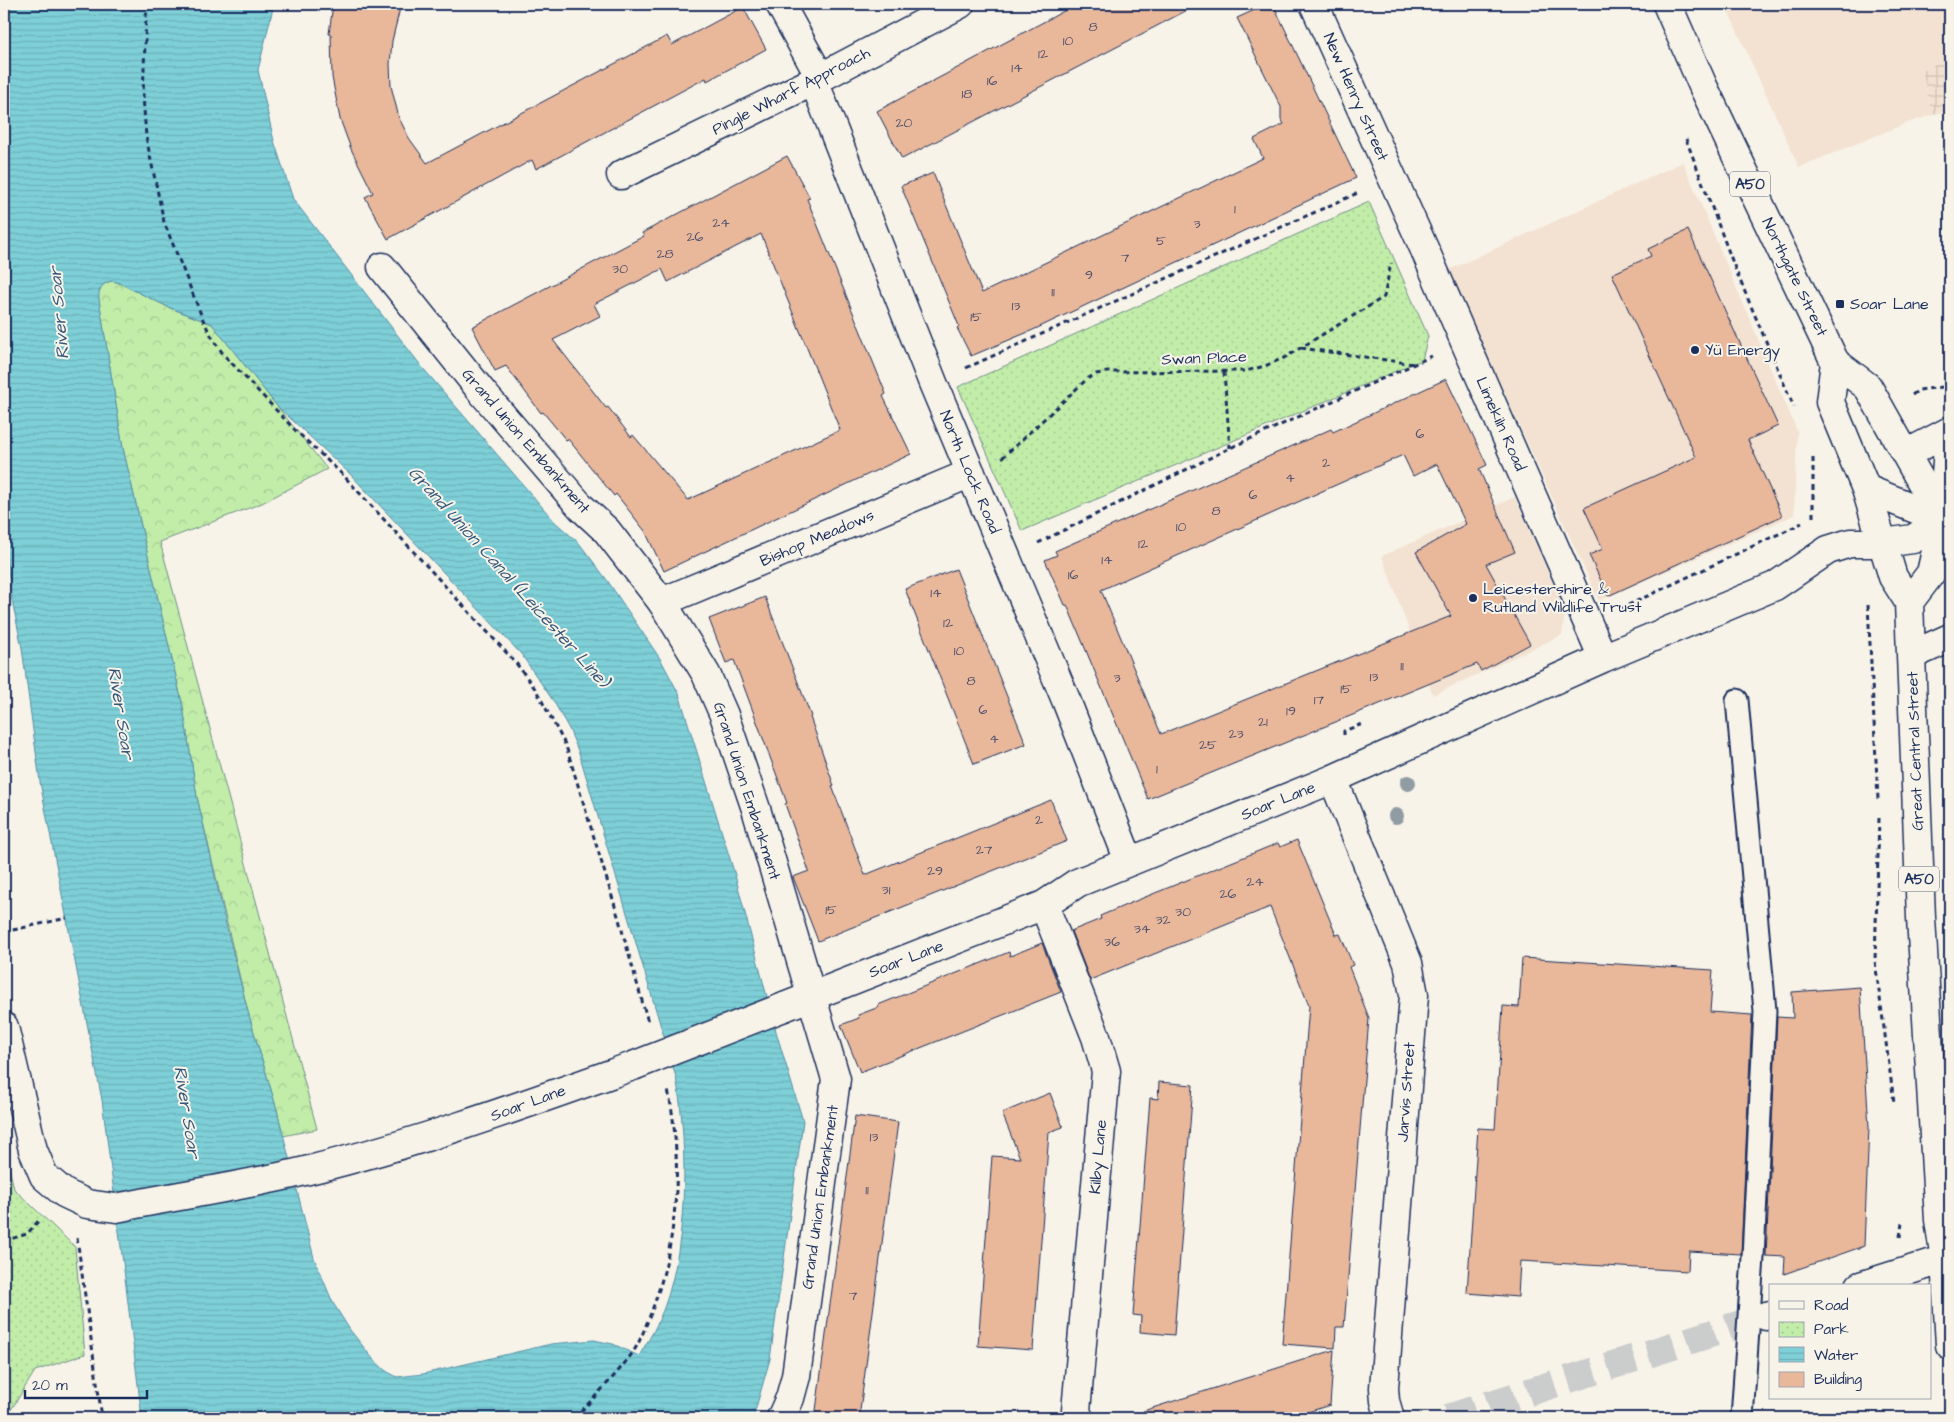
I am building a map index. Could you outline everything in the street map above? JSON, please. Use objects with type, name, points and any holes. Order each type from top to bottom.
[{"type":"street","name":"North Lock Road","points":[[780,4],[817,79],[934,383],[1066,700],[1129,861]]},
{"type":"street","name":"Pingle Wharf Approach","points":[[621,175],[817,79],[960,4]]},
{"type":"street","name":"New Henry Street","points":[[1314,4],[1395,184]]},
{"type":"street","name":"Northgate Street","points":[[1667,4],[1703,86],[1835,362],[1868,387],[1906,454]]},
{"type":"street","name":"Limekiln Road","points":[[1395,184],[1603,658]]},
{"type":"street","name":"Grand Union Embankment","points":[[382,267],[489,400],[581,507],[607,531],[662,602],[706,674],[724,715],[756,810],[836,1079],[796,1376],[790,1398],[781,1418]]},
{"type":"street","name":"Great Central Street","points":[[1835,362],[1830,402],[1866,489],[1893,577],[1909,602],[1921,918],[1943,1159],[1939,1220],[1948,1258]]},
{"type":"street","points":[[1906,454],[1950,432],[1948,523],[1931,573],[1909,602]]},
{"type":"street","name":"A50","points":[[1906,454],[1948,523]]},
{"type":"street","name":"Bishop Meadows","points":[[662,602],[971,473]]},
{"type":"street","points":[[1866,489],[1948,523]]},
{"type":"street","name":"Soar Lane","points":[[4,1027],[33,1150],[44,1176],[64,1192],[87,1204],[116,1208],[292,1174],[389,1149],[467,1124],[632,1066],[1044,905],[1077,883],[1333,779],[1603,658],[1775,586],[1828,550],[1850,544],[1883,544],[1913,539],[1948,523]]},
{"type":"street","points":[[1912,655],[1950,638]]},
{"type":"street","name":"Jarvis Street","points":[[1333,779],[1408,963],[1414,995],[1384,1388],[1385,1401],[1390,1418]]},
{"type":"street","name":"Kilby Lane","points":[[1044,905],[1096,1037],[1106,1072],[1076,1411],[1079,1418]]},
{"type":"street","points":[[1866,1284],[1948,1258],[1950,1345]]},
{"type":"lane","points":[[1737,700],[1765,1011],[1753,1257],[1742,1418]]},
{"type":"path","points":[[150,4],[146,16],[143,96],[146,137],[164,222],[204,322],[224,355],[294,429],[343,475],[516,662],[536,690],[566,746],[618,916],[649,1026]]},
{"type":"path","points":[[1684,133],[1736,271],[1797,415]]},
{"type":"path","points":[[934,383],[1395,184]]},
{"type":"path","name":"Swan Place","points":[[971,473],[998,462],[1087,379],[1096,374],[1108,372],[1246,371],[1265,366],[1301,348],[1384,297],[1392,260],[1423,246]]},
{"type":"path","points":[[1007,559],[1230,448],[1465,342]]},
{"type":"path","points":[[1301,348],[1416,364]]},
{"type":"path","points":[[1224,372],[1230,448]]},
{"type":"path","points":[[1868,605],[1879,807]]},
{"type":"path","points":[[1879,817],[1875,960],[1894,1110]]},
{"type":"path","points":[[4,932],[67,918]]},
{"type":"path","points":[[575,1418],[632,1352],[642,1334],[656,1299],[664,1270],[674,1218],[676,1160],[668,1088]]},
{"type":"path","points":[[4,1241],[27,1234],[46,1213]]},
{"type":"path","points":[[1892,1276],[1884,1250],[1899,1243],[1901,1214]]},
{"type":"path","points":[[76,1229],[102,1418]]},
{"type":"shaded area","points":[[1725,4],[1950,4],[1950,63],[1938,63],[1922,70],[1932,115],[1907,123],[1799,167]]},
{"type":"shaded area","points":[[1938,63],[1950,63],[1950,110],[1932,115],[1922,70]]},
{"type":"shaded area","points":[[1683,162],[1797,431],[1794,515],[1599,601],[1449,270]]},
{"type":"shaded area","points":[[1515,497],[1565,612],[1562,635],[1433,695],[1382,556]]},
{"type":"green space","points":[[1369,202],[1428,336],[1422,360],[1022,531],[958,387]]},
{"type":"green space","points":[[111,281],[117,282],[168,307],[212,324],[327,469],[262,503],[160,542],[317,1129],[283,1136],[248,1012],[197,797],[183,707],[123,448],[98,294],[102,285]]},
{"type":"green space","points":[[4,1145],[14,1189],[75,1247],[85,1354],[35,1371],[6,1418],[4,1418]]},
{"type":"water","points":[[4,4],[274,4],[258,70],[274,141],[293,199],[422,367],[555,522],[579,543],[607,580],[661,660],[679,694],[735,875],[777,1035],[803,1121],[770,1359],[753,1418],[142,1418],[102,1100],[40,782],[22,648],[12,600],[4,541]],"holes":[[[117,282],[168,307],[212,324],[276,405],[349,473],[521,654],[554,702],[569,729],[579,753],[676,1077],[680,1104],[683,1135],[683,1201],[675,1267],[668,1296],[658,1322],[639,1356],[613,1344],[594,1340],[551,1344],[423,1374],[397,1377],[386,1371],[373,1359],[350,1330],[333,1303],[314,1258],[277,1110],[248,1012],[227,929],[197,797],[183,707],[123,448],[99,296],[101,287],[105,283]]]},
{"type":"building","points":[[333,4],[401,4],[392,41],[391,86],[399,118],[409,138],[427,163],[667,36],[672,45],[743,7],[766,49],[707,81],[706,78],[536,169],[532,160],[388,239],[365,197],[373,193],[351,149],[340,119],[332,77],[331,34],[329,34]]},
{"type":"building","points":[[1077,4],[1199,4],[902,159],[877,111]]},
{"type":"building","points":[[1268,4],[1273,4],[1356,178],[1033,330],[971,356],[957,328],[959,326],[901,186],[933,173],[982,293],[1263,158],[1254,139],[1284,124],[1281,119],[1281,107],[1237,18]]},
{"type":"building","points":[[787,156],[810,198],[807,199],[886,394],[883,396],[911,454],[664,571],[645,531],[616,494],[614,496],[568,439],[566,440],[543,412],[541,413],[506,366],[495,371],[472,327],[644,236],[642,233]],"holes":[[[761,234],[840,430],[688,500],[633,435],[631,437],[608,407],[606,408],[553,340],[600,316],[594,304],[662,269],[668,282]]]},
{"type":"building","name":"Yü Energy","points":[[1688,230],[1778,426],[1748,440],[1782,516],[1608,596],[1589,555],[1603,549],[1584,508],[1696,457],[1612,274],[1651,256],[1648,249]]},
{"type":"building","points":[[1446,379],[1487,465],[1479,469],[1515,552],[1486,564],[1530,644],[1481,671],[1477,664],[1148,799],[1067,605],[1065,605],[1045,560],[1057,555],[1055,551],[1331,429],[1333,432]],"holes":[[[1403,455],[1413,476],[1437,464],[1466,524],[1416,552],[1451,616],[1161,734],[1101,590]]]},
{"type":"building","points":[[956,569],[1026,744],[974,764],[905,589]]},
{"type":"building","points":[[765,597],[811,716],[834,786],[832,786],[865,875],[1051,800],[1067,841],[818,941],[793,877],[809,871],[785,804],[787,803],[734,660],[726,663],[709,619]]},
{"type":"building","points":[[1297,840],[1336,935],[1340,934],[1353,965],[1349,967],[1369,1018],[1344,1327],[1336,1327],[1335,1348],[1282,1344],[1309,1006],[1270,907],[1090,980],[1071,931],[1101,919],[1100,916],[1278,843],[1280,847]]},
{"type":"building","points":[[1042,943],[1061,992],[860,1072],[841,1025],[859,1018],[858,1015],[879,1007],[878,1005],[1009,952],[1010,956]]},
{"type":"building","points":[[1522,958],[1713,970],[1710,1012],[1752,1015],[1741,1254],[1689,1251],[1688,1271],[1520,1261],[1518,1297],[1467,1293],[1478,1128],[1495,1129],[1503,1006],[1519,1007]]},
{"type":"building","points":[[1860,987],[1869,1127],[1864,1246],[1784,1274],[1785,1257],[1766,1256],[1777,1017],[1793,1018],[1792,992]]},
{"type":"building","points":[[1159,1082],[1193,1085],[1174,1335],[1140,1332],[1141,1316],[1133,1315],[1150,1098],[1158,1099]]},
{"type":"building","points":[[1050,1093],[1063,1127],[1049,1132],[1033,1350],[978,1346],[992,1156],[1020,1158],[1002,1113]]},
{"type":"building","points":[[855,1116],[898,1122],[859,1418],[815,1418]]},
{"type":"building","points":[[1334,1350],[1330,1405],[1289,1418],[1144,1418],[1143,1411]]},
{"type":"tunnel","points":[[1448,1418],[1766,1316]]},
{"type":"place","name":"Soar Lane","points":[[1840,304]]},
{"type":"place","name":"Yü Energy","points":[[1695,350]]},
{"type":"place","name":"Leicestershire & Rutland Wildlife Trust","points":[[1473,598]]},
{"type":"water label","name":"River Soar","points":[[59,313]]},
{"type":"water label","name":"Grand Union Canal (Leicester Line)","points":[[509,577]]},
{"type":"water label","name":"River Soar","points":[[121,713]]},
{"type":"water label","name":"River Soar","points":[[187,1112]]}]
